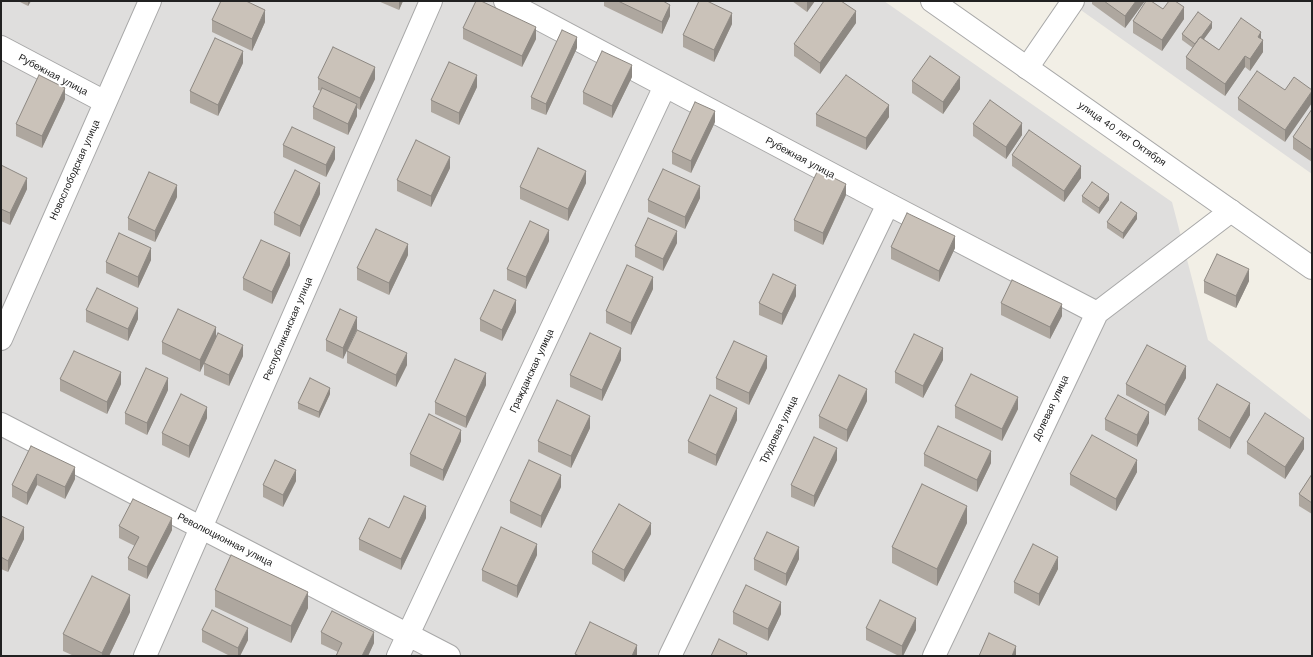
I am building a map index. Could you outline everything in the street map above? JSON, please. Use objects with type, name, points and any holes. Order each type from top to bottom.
[{"type":"street","name":"Новослободская улица","points":[[1,339],[150,1]]},
{"type":"street","name":"Республиканская улица","points":[[145,656],[431,1]]},
{"type":"street","name":"Рубежная улица","points":[[505,1],[888,204],[1096,312]]},
{"type":"street","name":"улица 40 лет Октября","points":[[932,1],[1312,268]]},
{"type":"street","points":[[1027,68],[1074,1]]},
{"type":"street","name":"Рубежная улица","points":[[1,47],[105,102]]},
{"type":"street","name":"Гражданская улица","points":[[398,656],[665,86]]},
{"type":"street","name":"Трудовая улица","points":[[670,656],[888,204]]},
{"type":"street","name":"Долевая улица","points":[[934,656],[1096,312],[1231,211]]},
{"type":"street","name":"Революционная улица","points":[[1,424],[449,656]]},
{"type":"shaded area","points":[[1,1],[884,1],[1172,202],[1208,340],[1312,421],[1312,656],[1,656]]},
{"type":"shaded area","points":[[1083,1],[1312,1],[1312,174],[1078,8]]},
{"type":"building","points":[[221,1],[246,1],[265,10],[252,39],[212,20]]},
{"type":"building","points":[[476,1],[481,1],[536,27],[522,56],[463,28]]},
{"type":"building","points":[[618,1],[663,1],[670,5],[662,22]]},
{"type":"building","points":[[699,1],[707,1],[732,13],[714,50],[683,35]]},
{"type":"building","points":[[824,1],[841,1],[856,11],[820,63],[794,44]]},
{"type":"building","points":[[1104,1],[1136,1],[1125,16]]},
{"type":"building","points":[[1146,1],[1151,1],[1163,9],[1169,1],[1175,1],[1184,7],[1162,40],[1133,21]]},
{"type":"building","points":[[1198,12],[1212,22],[1195,44],[1182,34]]},
{"type":"building","points":[[1241,18],[1261,32],[1258,37],[1263,40],[1250,59],[1245,56],[1225,84],[1186,57],[1200,37],[1219,50]]},
{"type":"building","points":[[562,30],[577,37],[546,104],[531,97]]},
{"type":"building","points":[[215,38],[243,51],[218,105],[190,91]]},
{"type":"building","points":[[333,47],[375,67],[360,98],[318,78]]},
{"type":"building","points":[[602,51],[632,65],[612,106],[583,92]]},
{"type":"building","points":[[930,56],[960,77],[943,102],[912,81]]},
{"type":"building","points":[[449,62],[477,75],[459,113],[431,100]]},
{"type":"building","points":[[1257,71],[1285,90],[1294,77],[1312,90],[1285,130],[1238,98]]},
{"type":"building","points":[[39,75],[65,88],[42,136],[16,124]]},
{"type":"building","points":[[846,75],[889,105],[866,138],[816,114]]},
{"type":"building","points":[[322,88],[357,104],[348,124],[313,107]]},
{"type":"building","points":[[990,100],[1022,123],[1006,147],[973,124]]},
{"type":"building","points":[[695,102],[715,111],[691,161],[672,152]]},
{"type":"building","points":[[1312,109],[1312,150],[1293,137]]},
{"type":"building","points":[[292,127],[335,147],[326,165],[283,145]]},
{"type":"building","points":[[1029,130],[1081,166],[1064,191],[1012,155]]},
{"type":"building","points":[[416,140],[450,157],[431,196],[397,180]]},
{"type":"building","points":[[538,148],[586,171],[568,209],[520,187]]},
{"type":"building","points":[[1,165],[27,178],[10,213],[1,209]]},
{"type":"building","points":[[663,169],[700,186],[685,217],[648,200]]},
{"type":"building","points":[[295,170],[320,183],[300,226],[274,213]]},
{"type":"building","points":[[818,170],[846,184],[823,233],[794,220]]},
{"type":"building","points":[[149,172],[177,185],[155,231],[128,218]]},
{"type":"building","points":[[1092,182],[1109,194],[1099,208],[1082,196]]},
{"type":"building","points":[[1121,202],[1137,213],[1123,233],[1107,222]]},
{"type":"building","points":[[907,213],[955,236],[939,271],[891,247]]},
{"type":"building","points":[[648,218],[677,231],[663,259],[635,246]]},
{"type":"building","points":[[530,221],[549,230],[526,277],[507,269]]},
{"type":"building","points":[[376,229],[408,244],[389,283],[357,268]]},
{"type":"building","points":[[119,233],[151,248],[138,277],[106,262]]},
{"type":"building","points":[[261,240],[290,253],[272,292],[243,278]]},
{"type":"building","points":[[1217,254],[1249,269],[1236,296],[1204,281]]},
{"type":"building","points":[[627,265],[653,277],[631,323],[606,311]]},
{"type":"building","points":[[773,274],[796,285],[782,314],[759,303]]},
{"type":"building","points":[[1012,280],[1062,304],[1050,327],[1001,303]]},
{"type":"building","points":[[97,288],[138,308],[128,329],[86,310]]},
{"type":"building","points":[[494,290],[516,300],[502,330],[480,319]]},
{"type":"building","points":[[178,309],[216,327],[200,360],[162,342]]},
{"type":"building","points":[[340,309],[357,317],[343,348],[326,340]]},
{"type":"building","points":[[357,330],[407,353],[396,375],[347,351]]},
{"type":"building","points":[[218,333],[243,345],[229,375],[204,363]]},
{"type":"building","points":[[590,333],[621,348],[602,390],[570,375]]},
{"type":"building","points":[[914,334],[943,348],[923,386],[895,372]]},
{"type":"building","points":[[734,341],[767,356],[749,393],[716,378]]},
{"type":"building","points":[[1147,345],[1186,366],[1165,405],[1126,384]]},
{"type":"building","points":[[74,351],[121,372],[107,402],[60,379]]},
{"type":"building","points":[[455,359],[486,373],[466,417],[435,402]]},
{"type":"building","points":[[146,368],[168,378],[147,423],[125,413]]},
{"type":"building","points":[[971,374],[1018,397],[1002,429],[955,406]]},
{"type":"building","points":[[839,375],[867,389],[847,430],[819,416]]},
{"type":"building","points":[[310,378],[330,388],[319,412],[298,403]]},
{"type":"building","points":[[1217,384],[1250,403],[1230,438],[1198,419]]},
{"type":"building","points":[[181,394],[207,407],[189,446],[162,433]]},
{"type":"building","points":[[710,395],[737,408],[716,455],[688,441]]},
{"type":"building","points":[[1118,395],[1149,412],[1137,435],[1105,419]]},
{"type":"building","points":[[557,400],[590,416],[571,456],[538,441]]},
{"type":"building","points":[[1265,413],[1304,438],[1285,467],[1247,442]]},
{"type":"building","points":[[429,414],[461,430],[443,470],[410,454]]},
{"type":"building","points":[[938,426],[991,451],[977,480],[924,454]]},
{"type":"building","points":[[1092,435],[1137,460],[1116,499],[1070,474]]},
{"type":"building","points":[[814,437],[837,448],[814,496],[791,485]]},
{"type":"building","points":[[31,446],[75,467],[65,487],[37,474],[27,493],[12,485]]},
{"type":"building","points":[[275,460],[296,470],[283,495],[263,485]]},
{"type":"building","points":[[529,460],[561,475],[541,516],[510,501]]},
{"type":"building","points":[[1312,474],[1312,503],[1299,494]]},
{"type":"building","points":[[922,484],[967,506],[937,569],[892,547]]},
{"type":"building","points":[[404,496],[426,506],[401,559],[359,539],[369,518],[389,528]]},
{"type":"building","points":[[133,499],[172,518],[147,567],[128,558],[139,537],[119,526]]},
{"type":"building","points":[[619,504],[651,523],[624,570],[592,552]]},
{"type":"building","points":[[1,516],[24,527],[8,561],[1,557]]},
{"type":"building","points":[[501,527],[537,544],[517,586],[482,570]]},
{"type":"building","points":[[767,532],[799,547],[786,574],[754,559]]},
{"type":"building","points":[[1033,544],[1058,557],[1039,594],[1014,582]]},
{"type":"building","points":[[231,555],[308,592],[291,626],[215,590]]},
{"type":"building","points":[[92,576],[130,595],[102,653],[63,634]]},
{"type":"building","points":[[746,585],[781,602],[768,629],[733,612]]},
{"type":"building","points":[[880,600],[916,618],[902,646],[866,628]]},
{"type":"building","points":[[212,610],[248,628],[238,648],[202,630]]},
{"type":"building","points":[[332,611],[374,632],[362,656],[336,656],[342,643],[321,632]]},
{"type":"building","points":[[590,622],[637,645],[632,656],[579,656],[575,654]]},
{"type":"building","points":[[989,633],[1016,646],[1012,656],[979,656]]},
{"type":"building","points":[[719,639],[747,653],[746,656],[711,656]]}]
